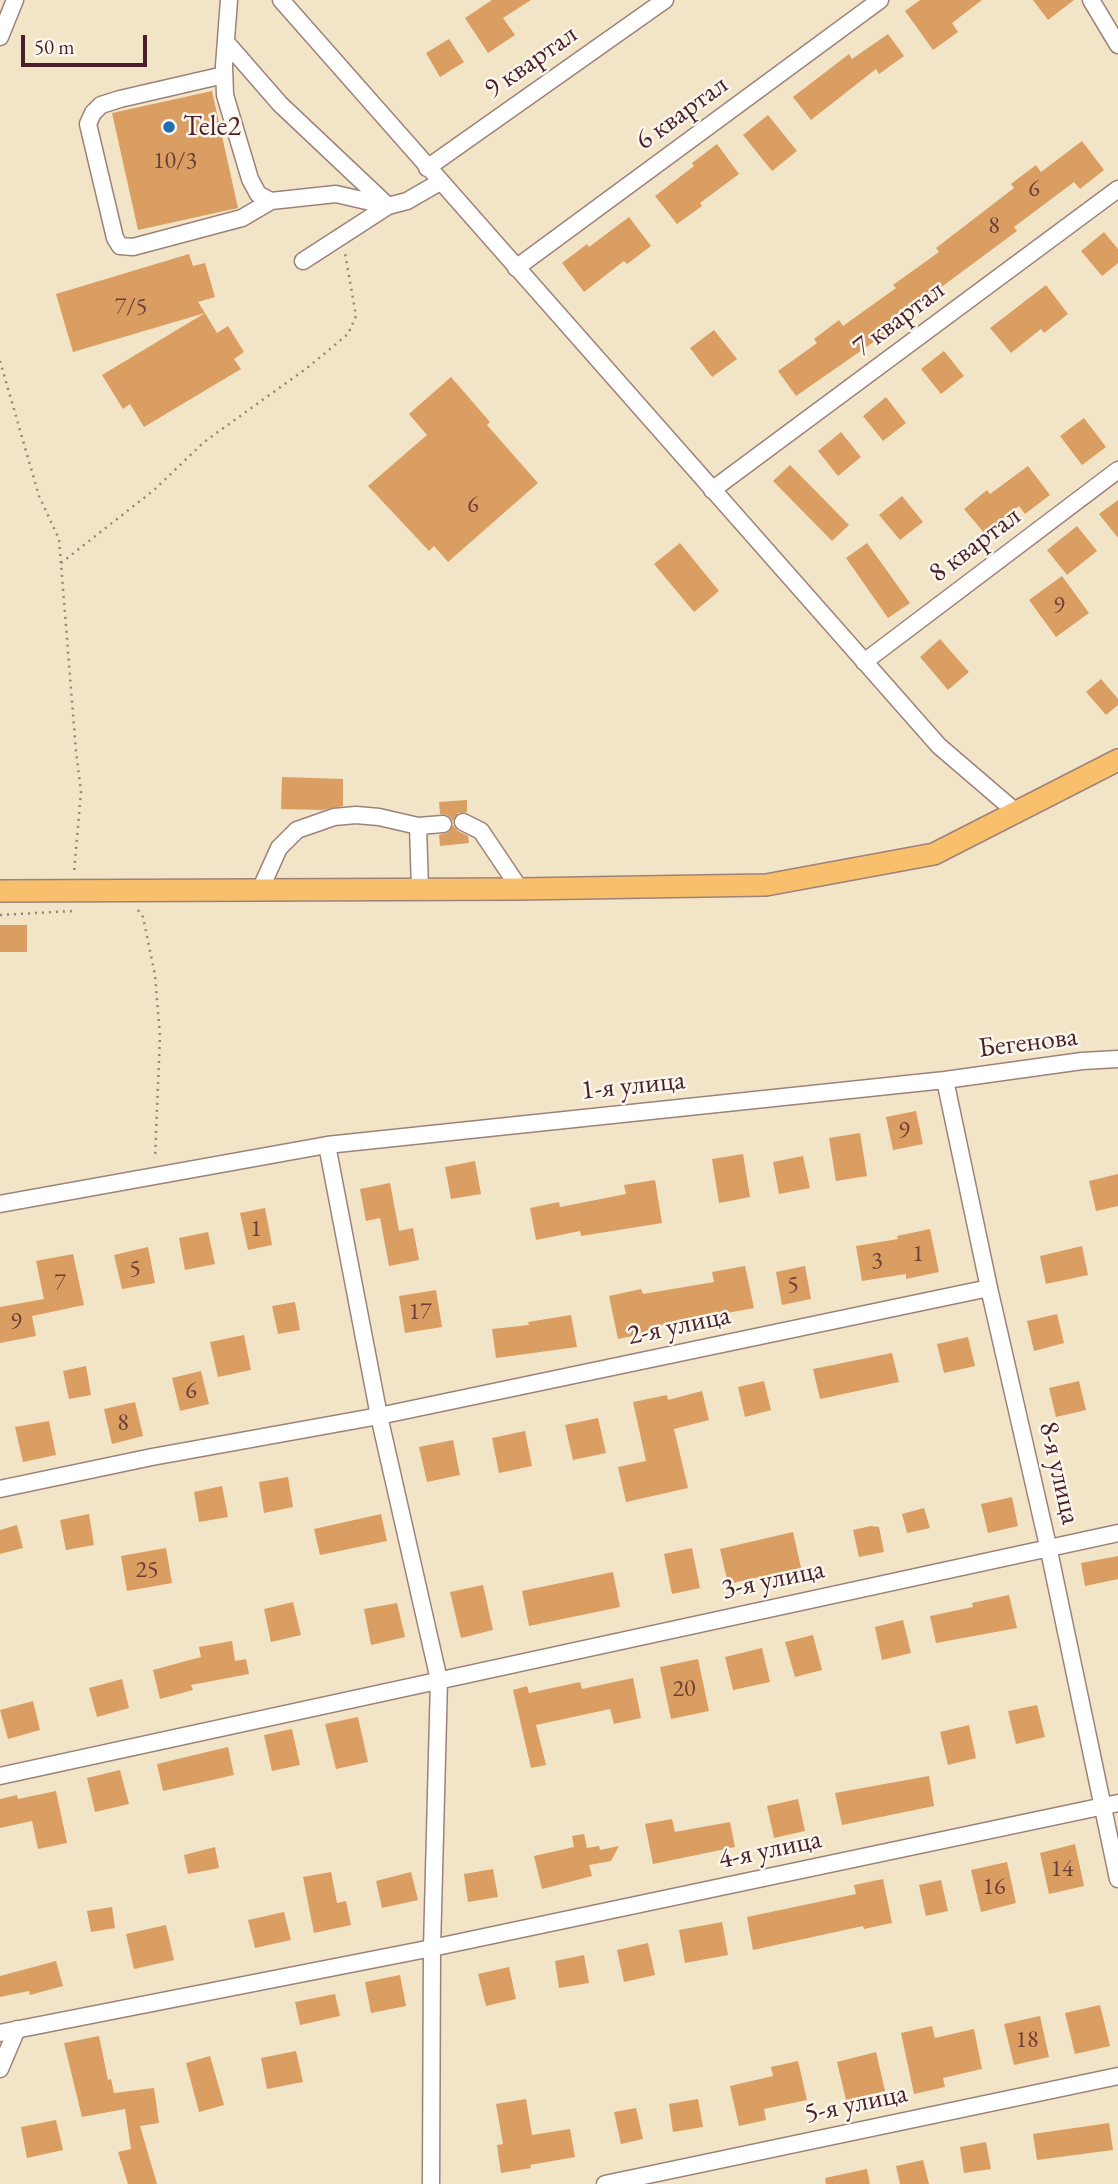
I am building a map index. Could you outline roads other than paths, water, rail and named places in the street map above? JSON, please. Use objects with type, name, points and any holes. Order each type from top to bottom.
[{"type":"main road","points":[[0,891],[520,889],[766,884],[934,854],[1118,760]]},
{"type":"street","points":[[0,37],[15,0]]},
{"type":"street","points":[[229,0],[225,95],[250,179],[258,194],[271,201]]},
{"type":"street","points":[[281,0],[939,746],[1016,812]]},
{"type":"street","name":"9 квартал","points":[[427,167],[665,0]]},
{"type":"street","name":"6 квартал","points":[[516,268],[880,0]]},
{"type":"street","points":[[1091,0],[1118,45]]},
{"type":"street","points":[[226,42],[280,104],[388,206]]},
{"type":"street","points":[[224,75],[120,99],[101,105],[93,113],[88,124],[115,238],[120,246],[133,247],[242,218],[271,201],[336,194],[388,206]]},
{"type":"street","points":[[303,261],[388,206],[407,201],[440,182]]},
{"type":"street","name":"7 квартал","points":[[712,490],[1118,189]]},
{"type":"street","name":"8 квартал","points":[[864,662],[1118,470]]},
{"type":"street","points":[[260,890],[279,848],[297,831],[334,817],[379,817],[418,826],[443,824]]},
{"type":"street","points":[[463,822],[470,823],[481,831],[520,889]]},
{"type":"street","points":[[418,826],[420,889]]},
{"type":"street","name":"Бегенова","points":[[945,1080],[1083,1061],[1118,1059]]},
{"type":"street","name":"1-я улица","points":[[0,1204],[327,1144],[945,1080]]},
{"type":"street","name":"8-я улица","points":[[945,1080],[1048,1546],[1111,1805],[1118,1879]]},
{"type":"street","points":[[327,1144],[379,1416],[439,1680],[432,1948],[431,2184]]},
{"type":"street","name":"2-я улица","points":[[0,1489],[152,1457],[379,1416],[989,1288]]},
{"type":"street","name":"3-я улица","points":[[0,1776],[1048,1546],[1118,1533]]},
{"type":"street","name":"4-я улица","points":[[0,2033],[432,1948],[1111,1805]]},
{"type":"street","points":[[0,2069],[17,2029]]},
{"type":"street","name":"5-я улица","points":[[605,2184],[1118,2076]]},
{"type":"place","name":"Tele2","points":[[169,127]]}]
